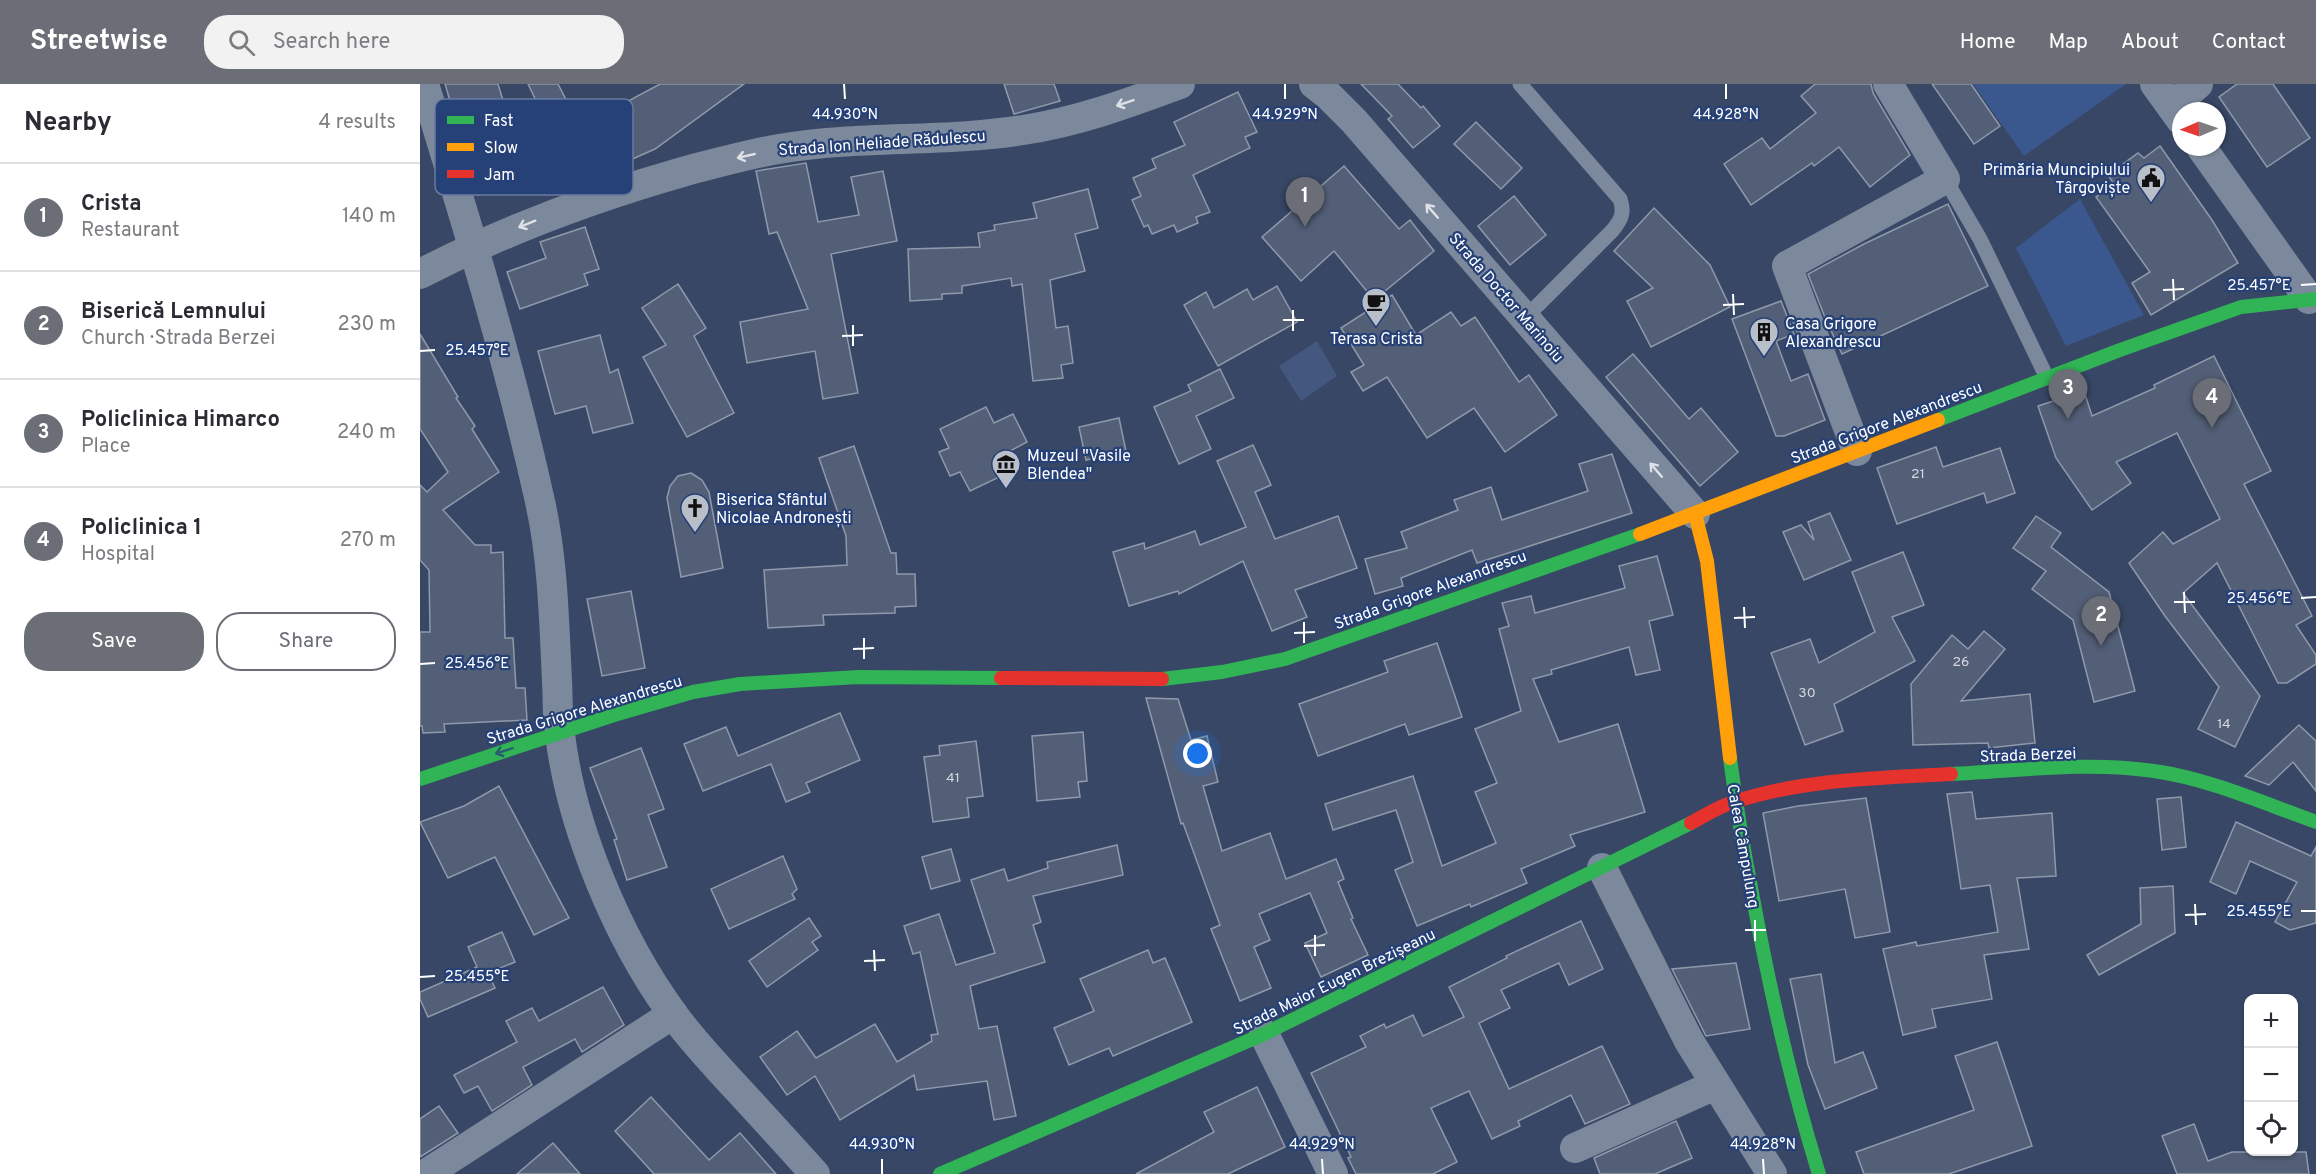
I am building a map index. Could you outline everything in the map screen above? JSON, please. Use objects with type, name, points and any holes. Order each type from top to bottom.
[{"type":"street","points":[[424,84],[435,120]]},
{"type":"street","name":"Strada Ion Heliade Rădulescu","points":[[633,186],[744,156],[803,145],[980,135],[1024,130],[1097,113],[1180,84]]},
{"type":"street","name":"Strada Doctor Marinoiu","points":[[1314,84],[1354,121],[1695,514]]},
{"type":"street","points":[[1857,451],[1787,266],[1945,179],[1888,84]]},
{"type":"street","points":[[2169,104],[2198,84]]},
{"type":"street","points":[[2207,156],[2313,299]]},
{"type":"street","points":[[458,195],[474,246],[540,499],[554,609],[559,733],[579,820],[601,882],[645,971],[673,1014],[704,1052],[816,1174]]},
{"type":"street","name":"Strada Ion Heliade Rădulescu","points":[[420,274],[474,246],[603,195]]},
{"type":"street","name":"Strada Grigore Alexandrescu","points":[[420,779],[674,698],[740,684],[870,677],[1158,679],[1198,677],[1238,671],[1285,658],[1695,514],[2047,378],[2241,307],[2313,299]]},
{"type":"street","name":"Calea Câmpulung","points":[[1695,514],[1707,561],[1735,801],[1763,952],[1798,1106],[1819,1174]]},
{"type":"street","name":"Strada Berzei","points":[[1735,801],[1774,790],[1860,780],[2039,769],[2123,768],[2157,771],[2190,779],[2316,822]]},
{"type":"street","name":"Strada Maior Eugen Brezișeanu","points":[[939,1174],[1264,1034],[1735,801]]},
{"type":"street","points":[[1602,868],[1685,1032],[1715,1085],[1772,1174]]},
{"type":"street","points":[[426,1174],[673,1014]]},
{"type":"street","points":[[1264,1034],[1333,1174]]},
{"type":"street","points":[[1575,1148],[1715,1085]]},
{"type":"lane","points":[[1520,84],[1620,199],[1624,209],[1621,219],[1612,231],[1525,318]]},
{"type":"lane","points":[[1945,179],[1980,239],[2047,378]]},
{"type":"shaded area","points":[[1973,84],[2126,84],[2024,156]]},
{"type":"shaded area","points":[[2080,199],[2144,315],[2066,346],[2016,248]]},
{"type":"shaded area","points":[[1317,341],[1337,376],[1301,401],[1279,366]]},
{"type":"building","points":[[445,84],[498,84],[503,99],[449,99]]},
{"type":"building","points":[[528,84],[558,84],[566,99],[535,99]]},
{"type":"building","points":[[660,84],[744,84],[655,149],[633,159],[632,99]]},
{"type":"building","points":[[1004,84],[1054,84],[1060,101],[1014,114]]},
{"type":"building","points":[[1361,84],[1398,84],[1421,108],[1423,106],[1440,126],[1413,148],[1388,119],[1392,116]]},
{"type":"building","points":[[1815,84],[1871,84],[1873,93],[1910,155],[1870,187],[1839,147],[1814,166],[1812,163],[1751,205],[1724,164],[1762,138],[1770,149],[1816,113],[1801,96]]},
{"type":"building","points":[[1932,84],[1971,84],[2000,126],[1974,144]]},
{"type":"building","points":[[2237,84],[2273,84],[2310,138],[2267,167],[2226,107],[2226,102],[2222,102],[2219,97]]},
{"type":"building","points":[[1238,92],[1257,132],[1245,137],[1250,148],[1193,175],[1210,212],[1196,217],[1198,223],[1177,232],[1174,225],[1152,234],[1148,225],[1144,227],[1132,200],[1141,196],[1133,178],[1156,168],[1152,159],[1185,145],[1174,122]]},
{"type":"building","points":[[1476,122],[1522,168],[1501,189],[1454,144]]},
{"type":"building","points":[[2160,146],[2212,220],[2238,263],[2151,315],[2132,283],[2150,272],[2096,197],[2114,184],[2108,175],[2138,153],[2144,158]]},
{"type":"building","points":[[806,163],[818,222],[859,215],[851,177],[883,171],[897,241],[831,254],[858,393],[823,399],[815,351],[747,363],[740,322],[808,309],[777,232],[769,234],[756,171]]},
{"type":"building","points":[[1344,166],[1399,229],[1410,220],[1434,251],[1374,300],[1334,251],[1301,281],[1262,237]]},
{"type":"building","points":[[1088,189],[1098,228],[1075,234],[1085,271],[1050,280],[1056,328],[1068,326],[1073,363],[1061,365],[1063,378],[1033,381],[1022,284],[1012,286],[1011,278],[962,286],[962,293],[942,294],[942,299],[910,301],[908,249],[980,247],[978,233],[995,230],[994,225],[1037,218],[1033,203]]},
{"type":"building","points":[[1514,196],[1546,235],[1510,265],[1478,226]]},
{"type":"building","points":[[1948,204],[1988,286],[1842,354],[1808,274]]},
{"type":"building","points":[[1654,208],[1710,265],[1730,307],[1651,347],[1627,301],[1653,288],[1614,251]]},
{"type":"building","points":[[585,227],[599,269],[584,274],[588,285],[520,309],[507,272],[546,258],[540,242]]},
{"type":"building","points":[[678,284],[706,328],[694,336],[734,413],[687,437],[643,357],[666,345],[642,308]]},
{"type":"building","points":[[1277,286],[1297,322],[1218,366],[1184,305],[1206,292],[1214,308],[1247,289],[1253,300]]},
{"type":"building","points":[[1392,295],[1416,335],[1451,312],[1461,326],[1475,317],[1519,382],[1529,375],[1557,415],[1505,452],[1474,408],[1427,438],[1387,377],[1363,391],[1351,372],[1364,365],[1341,328]]},
{"type":"building","name":"Casa Grigore Alexandrescu","points":[[1781,301],[1794,334],[1776,341],[1791,381],[1808,374],[1825,420],[1784,436],[1776,436],[1732,319]]},
{"type":"building","points":[[420,334],[458,397],[456,398],[475,426],[472,429],[499,472],[443,510],[475,545],[491,545],[491,553],[503,552],[505,638],[513,638],[516,688],[525,688],[527,720],[444,724],[445,732],[423,733],[422,726],[420,726],[420,632],[430,632],[429,570],[420,560],[420,485],[427,492],[448,472],[420,429]]},
{"type":"building","points":[[600,335],[610,373],[618,369],[633,423],[593,433],[586,406],[555,414],[538,351]]},
{"type":"building","points":[[1633,354],[1689,419],[1701,408],[1738,452],[1700,486],[1606,377]]},
{"type":"building","points":[[2214,356],[2271,471],[2244,484],[2312,616],[2296,625],[2316,655],[2316,664],[2287,683],[2278,683],[2217,563],[2183,593],[2260,696],[2235,747],[2198,729],[2219,687],[2165,616],[2129,563],[2163,532],[2173,544],[2220,519],[2177,433],[2116,462],[2131,483],[2092,510],[2056,458],[2038,406],[2084,391],[2092,416],[2155,388],[2154,385]]},
{"type":"building","points":[[1220,369],[1234,398],[1196,416],[1211,449],[1179,464],[1154,407],[1191,391],[1188,385]]},
{"type":"building","points":[[986,407],[994,423],[1013,414],[1027,442],[1008,452],[1016,469],[970,491],[960,472],[950,476],[939,452],[949,448],[940,429]]},
{"type":"building","points":[[1119,418],[1126,451],[1086,460],[1079,427]]},
{"type":"building","points":[[1253,445],[1271,485],[1255,492],[1275,539],[1338,516],[1357,568],[1295,590],[1307,617],[1272,631],[1243,561],[1179,594],[1178,591],[1129,606],[1113,552],[1144,543],[1145,549],[1195,531],[1200,545],[1246,527],[1217,461]]},
{"type":"building","points":[[854,446],[891,553],[896,553],[897,574],[915,574],[916,606],[895,607],[895,613],[823,615],[824,625],[768,628],[764,570],[847,565],[846,536],[819,458]]},
{"type":"building","points":[[1936,447],[1943,467],[2000,448],[2015,493],[1987,503],[1984,493],[1897,524],[1877,468]]},
{"type":"building","points":[[1612,454],[1632,513],[1477,563],[1472,550],[1401,578],[1403,586],[1375,594],[1365,559],[1407,548],[1401,532],[1458,510],[1454,500],[1491,487],[1502,520],[1588,491],[1579,464]]},
{"type":"building","name":"Biserica Sfântul Nicolae Andronești","points":[[691,473],[702,480],[709,492],[723,568],[681,577],[667,498],[670,486],[678,476]]},
{"type":"building","points":[[1830,513],[1851,560],[1804,580],[1783,532],[1801,525],[1814,540],[1808,522]]},
{"type":"building","points":[[2036,516],[2061,533],[2051,547],[2109,592],[2135,691],[2094,702],[2073,620],[2032,589],[2046,571],[2013,548]]},
{"type":"building","points":[[1903,552],[1924,605],[1892,617],[1915,661],[1834,704],[1843,731],[1805,745],[1771,653],[1810,639],[1819,663],[1875,632],[1852,572]]},
{"type":"building","points":[[1657,556],[1673,615],[1649,621],[1660,670],[1636,675],[1629,647],[1551,670],[1552,674],[1533,679],[1559,742],[1618,724],[1645,812],[1570,835],[1575,846],[1521,869],[1527,883],[1471,907],[1470,904],[1417,926],[1395,870],[1413,862],[1396,810],[1333,830],[1325,804],[1413,776],[1442,866],[1496,843],[1475,792],[1497,783],[1475,729],[1521,711],[1499,629],[1509,626],[1502,603],[1531,596],[1535,613],[1625,588],[1619,566]]},
{"type":"building","points":[[631,591],[645,668],[602,676],[587,599]]},
{"type":"building","points":[[1984,631],[2005,649],[1961,701],[2030,694],[2035,743],[1989,748],[1988,743],[1913,745],[1911,684],[1952,635],[1968,649]]},
{"type":"building","points":[[1437,643],[1462,717],[1409,735],[1405,724],[1318,756],[1299,704],[1388,672],[1384,661]]},
{"type":"building","points":[[1146,698],[1178,699],[1191,740],[1207,736],[1218,782],[1203,786],[1222,851],[1270,833],[1286,879],[1336,859],[1344,879],[1338,882],[1353,918],[1351,919],[1368,955],[1321,977],[1305,943],[1327,933],[1310,893],[1259,914],[1270,940],[1254,947],[1271,988],[1240,1001],[1211,929],[1220,925],[1183,823],[1181,824]]},
{"type":"building","points":[[840,713],[860,760],[806,783],[810,792],[786,802],[771,764],[703,791],[684,744],[726,727],[738,756]]},
{"type":"building","points":[[2299,725],[2316,741],[2316,791],[2293,762],[2269,785],[2245,776]]},
{"type":"building","points":[[1083,732],[1087,781],[1078,782],[1080,797],[1037,801],[1032,736]]},
{"type":"building","points":[[976,741],[983,796],[967,798],[969,817],[933,822],[924,757],[940,755],[939,746]]},
{"type":"building","points":[[641,748],[664,809],[648,815],[667,867],[627,880],[614,840],[617,839],[590,768]]},
{"type":"building","points":[[499,786],[569,918],[534,935],[495,857],[448,878],[420,822],[464,806]]},
{"type":"building","points":[[1972,792],[1976,819],[2052,813],[2056,876],[2017,878],[2029,949],[1984,955],[1992,999],[1932,1009],[1936,1027],[1903,1035],[1883,949],[1916,942],[1917,946],[1998,932],[1990,885],[1961,889],[1947,794]]},
{"type":"building","points":[[2181,797],[2186,847],[2162,850],[2157,799]]},
{"type":"building","points":[[1866,798],[1890,932],[1855,938],[1845,889],[1779,901],[1763,813],[1798,806]]},
{"type":"building","points":[[2236,822],[2311,856],[2316,847],[2316,923],[2290,930],[2275,922],[2297,882],[2250,861],[2236,894],[2210,882]]},
{"type":"building","points":[[1117,845],[1123,875],[1033,896],[1041,922],[1033,925],[1045,962],[970,986],[979,1029],[997,1026],[1016,1116],[994,1120],[987,1081],[917,1090],[914,1075],[840,1120],[815,1076],[787,1095],[760,1057],[797,1031],[816,1058],[875,1024],[897,1062],[932,1041],[931,1035],[938,1034],[920,952],[913,954],[904,926],[939,914],[956,965],[995,953],[971,880],[1004,869],[1008,881],[1048,868],[1047,862]]},
{"type":"building","points":[[951,849],[960,881],[931,889],[922,857]]},
{"type":"building","points":[[783,856],[797,889],[792,894],[795,899],[729,929],[711,889]]},
{"type":"building","points":[[2173,886],[2175,933],[2099,975],[2087,955],[2141,924],[2140,888]]},
{"type":"building","points":[[809,918],[821,936],[812,942],[818,950],[767,987],[749,961]]},
{"type":"building","points":[[1581,921],[1603,969],[1569,985],[1559,963],[1501,990],[1510,1008],[1479,1023],[1509,1089],[1602,1046],[1630,1104],[1585,1124],[1571,1095],[1518,1121],[1520,1126],[1492,1139],[1469,1091],[1431,1108],[1457,1162],[1433,1174],[1356,1174],[1348,1158],[1351,1157],[1311,1073],[1366,1047],[1360,1036],[1384,1024],[1386,1028],[1413,1015],[1423,1036],[1464,1017],[1449,987],[1507,958],[1506,956]]},
{"type":"building","points":[[502,932],[515,962],[488,973],[495,988],[428,1017],[420,999],[420,992],[477,967],[468,947]]},
{"type":"building","points":[[1148,950],[1153,963],[1165,958],[1192,1022],[1113,1056],[1109,1048],[1069,1065],[1054,1028],[1094,1011],[1080,979]]},
{"type":"building","points":[[1736,963],[1750,1029],[1706,1036],[1672,969]]},
{"type":"building","points":[[1821,974],[1835,1063],[1863,1052],[1877,1088],[1825,1109],[1808,1065],[1790,979]]},
{"type":"building","points":[[603,987],[624,1025],[582,1052],[575,1039],[523,1067],[532,1085],[492,1111],[478,1086],[464,1093],[454,1075],[517,1042],[506,1021],[532,1008],[539,1021]]},
{"type":"building","points":[[1997,1042],[2032,1146],[1949,1174],[1864,1174],[1856,1152],[1974,1110],[1955,1056]]},
{"type":"building","points":[[1257,1087],[1285,1147],[1228,1174],[1136,1174],[1214,1132],[1204,1112]]},
{"type":"building","points":[[651,1097],[709,1160],[740,1133],[776,1174],[654,1174],[615,1131]]},
{"type":"building","points":[[439,1106],[458,1133],[420,1157],[420,1119]]},
{"type":"building","points":[[1676,1121],[1692,1158],[1655,1174],[1600,1174],[1594,1158]]},
{"type":"building","points":[[2194,1124],[2208,1161],[2232,1152],[2244,1152],[2244,1156],[2298,1156],[2298,1152],[2306,1152],[2309,1174],[2177,1174],[2162,1136]]},
{"type":"building","points":[[553,1143],[580,1174],[517,1174]]},
{"type":"traffic: fast","points":[[1938,420],[2120,350],[2241,307],[2316,299]]},
{"type":"traffic: fast","points":[[1162,679],[1222,672],[1285,659],[1640,534]]},
{"type":"traffic: fast","points":[[420,779],[614,715],[693,692],[740,684],[858,677],[1001,678]]},
{"type":"traffic: fast","points":[[1730,758],[1746,863],[1774,1002],[1790,1072],[1819,1174]]},
{"type":"traffic: fast","points":[[1951,774],[2078,767],[2154,771],[2216,786],[2316,822]]},
{"type":"traffic: fast","points":[[940,1174],[1264,1034],[1691,823]]},
{"type":"traffic: slow","points":[[1640,534],[1938,420]]},
{"type":"traffic: slow","points":[[1695,514],[1707,561],[1730,758]]},
{"type":"traffic: jam","points":[[1001,678],[1162,679]]},
{"type":"traffic: jam","points":[[1691,823],[1731,803],[1789,788],[1870,778],[1951,774]]},
{"type":"place","name":"Primăria Muncipiului Târgoviște","points":[[2151,204]]},
{"type":"place","name":"Crista","points":[[1305,227]]},
{"type":"place","name":"Terasa Crista","points":[[1376,328]]},
{"type":"place","name":"Casa Grigore Alexandrescu","points":[[1764,358]]},
{"type":"place","name":"Policlinica Himarco","points":[[2068,419]]},
{"type":"place","name":"Policlinica 1","points":[[2212,428]]},
{"type":"place","name":"Muzeul \"Vasile Blendea\"","points":[[1006,490]]},
{"type":"place","name":"Biserica Sfântul Nicolae Andronești","points":[[695,534]]},
{"type":"place","name":"Biserică Lemnului","points":[[2101,646]]}]
